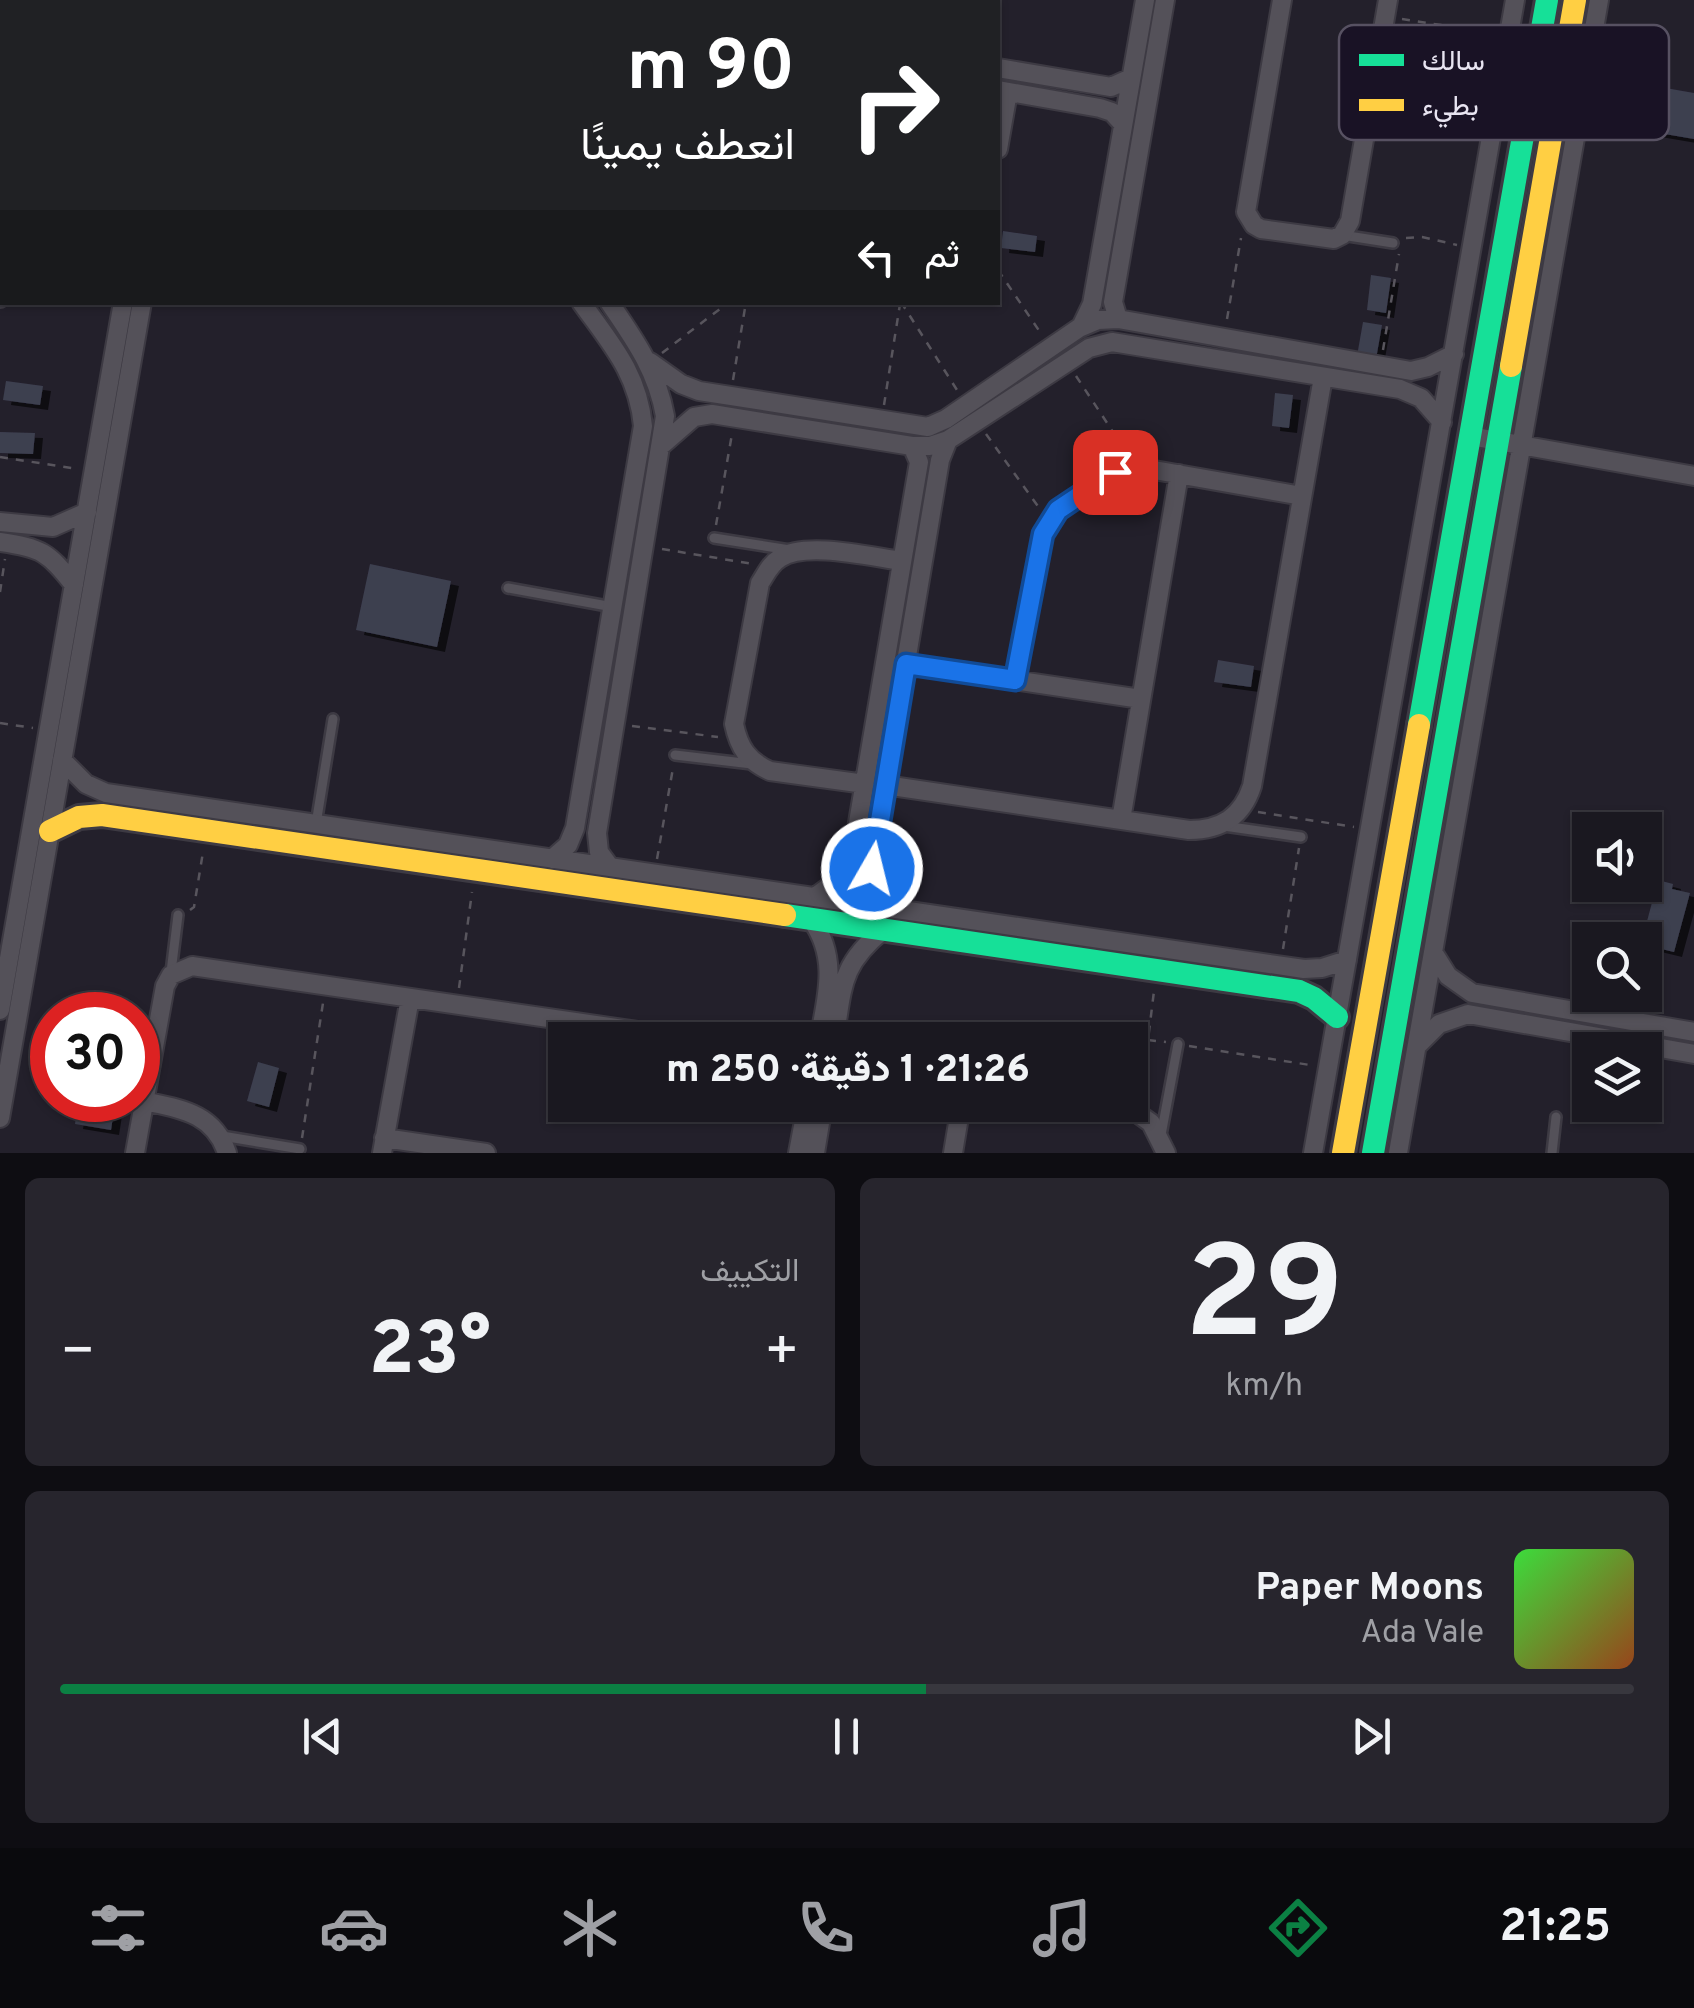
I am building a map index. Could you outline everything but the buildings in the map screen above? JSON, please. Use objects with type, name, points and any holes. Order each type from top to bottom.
[{"type":"street","points":[[1080,328],[1091,311],[1145,0]]},
{"type":"street","points":[[1118,320],[1113,302],[1165,0]]},
{"type":"street","points":[[1282,0],[1246,212],[1254,226],[1325,238],[1342,236],[1350,221],[1364,140]]},
{"type":"street","points":[[1511,25],[1515,0]]},
{"type":"street","points":[[1542,25],[1546,0]]},
{"type":"street","points":[[1571,25],[1575,0]]},
{"type":"street","points":[[1594,25],[1599,0]]},
{"type":"street","points":[[1000,68],[1111,86],[1131,78]]},
{"type":"street","points":[[1000,126],[1003,91],[1106,109],[1123,124]]},
{"type":"street","points":[[1313,1153],[1491,140]]},
{"type":"street","points":[[1343,1153],[1522,140]]},
{"type":"street","points":[[1398,1153],[1433,952],[1554,140]]},
{"type":"street","points":[[1373,1153],[1571,140]]},
{"type":"street","points":[[0,1010],[122,305]]},
{"type":"street","points":[[0,1118],[141,305]]},
{"type":"street","points":[[552,858],[568,845],[575,828],[642,426],[633,378],[582,305]]},
{"type":"street","points":[[610,867],[599,852],[597,833],[665,416],[650,362],[611,305]]},
{"type":"street","points":[[896,909],[876,880],[873,858],[940,460],[948,440],[972,413],[1050,348],[1098,320],[1118,320],[1420,370],[1454,354]]},
{"type":"street","points":[[650,362],[681,384],[731,396],[928,426],[972,413],[1096,345],[1112,342],[1407,391],[1421,398],[1442,422]]},
{"type":"street","points":[[885,786],[1189,830],[1221,826],[1241,809],[1252,786],[1323,376]]},
{"type":"street","points":[[663,444],[694,417],[712,414],[912,446],[948,440]]},
{"type":"street","points":[[1470,436],[1694,476]]},
{"type":"street","points":[[813,908],[846,874],[854,854],[919,462],[912,446]]},
{"type":"street","points":[[1015,680],[1040,548],[1049,521],[1070,500],[1126,468],[1302,496]]},
{"type":"street","points":[[1122,820],[1179,474]]},
{"type":"street","points":[[0,522],[53,528],[87,512]]},
{"type":"street","points":[[22,525],[9,543],[47,553],[74,585]]},
{"type":"street","points":[[865,784],[770,771],[756,764],[737,740],[734,724],[760,584],[769,566],[796,551],[902,561]]},
{"type":"street","points":[[906,664],[1142,700]]},
{"type":"street","points":[[62,760],[104,804],[207,830],[475,870],[689,890],[813,908],[896,909],[1280,965],[1301,980],[1314,998],[1337,1017]]},
{"type":"street","points":[[50,831],[104,804],[316,824],[552,858],[654,874],[689,890]]},
{"type":"street","points":[[854,854],[873,858]]},
{"type":"street","points":[[813,908],[883,930],[1157,970],[1301,980],[1347,960]]},
{"type":"street","points":[[813,908],[837,980],[835,1022]]},
{"type":"street","points":[[824,1022],[837,980],[855,955],[883,930]]},
{"type":"street","points":[[1433,952],[1459,986],[1472,993],[1694,1032]]},
{"type":"street","points":[[160,1013],[171,975],[192,966],[575,1022]]},
{"type":"street","points":[[410,998],[383,1146],[486,1153]]},
{"type":"street","points":[[1510,1021],[1513,1000]]},
{"type":"street","points":[[1416,1046],[1438,1024],[1468,1014],[1694,1054]]},
{"type":"street","points":[[160,1104],[187,1110],[207,1120],[225,1145]]},
{"type":"street","points":[[135,1153],[140,1122]]},
{"type":"street","points":[[798,1153],[804,1122]]},
{"type":"street","points":[[815,1153],[820,1122]]},
{"type":"street","points":[[953,1153],[958,1122]]},
{"type":"street","points":[[1144,1122],[1163,1146]]},
{"type":"lane","points":[[1342,236],[1393,244]]},
{"type":"lane","points":[[714,538],[796,551]]},
{"type":"lane","points":[[508,588],[613,607]]},
{"type":"lane","points":[[316,824],[333,719]]},
{"type":"lane","points":[[675,755],[756,764]]},
{"type":"lane","points":[[1221,826],[1301,837]]},
{"type":"lane","points":[[171,975],[178,916]]},
{"type":"lane","points":[[1163,1146],[1178,1044]]},
{"type":"lane","points":[[1552,1153],[1556,1118]]},
{"type":"lane","points":[[225,1145],[300,1149]]},
{"type":"path","points":[[1387,8],[1461,25]]},
{"type":"path","points":[[1223,338],[1246,212]]},
{"type":"path","points":[[1393,244],[1422,237],[1472,248]]},
{"type":"path","points":[[1380,366],[1400,250],[1393,244]]},
{"type":"path","points":[[1000,273],[1050,348]]},
{"type":"path","points":[[650,362],[725,305]]},
{"type":"path","points":[[731,396],[746,305]]},
{"type":"path","points":[[881,420],[900,305]]},
{"type":"path","points":[[903,305],[972,413],[1049,521]]},
{"type":"path","points":[[1067,362],[1137,468]]},
{"type":"path","points":[[714,538],[734,418]]},
{"type":"path","points":[[0,457],[94,471]]},
{"type":"path","points":[[0,592],[9,543]]},
{"type":"path","points":[[646,546],[769,566]]},
{"type":"path","points":[[0,723],[49,730]]},
{"type":"path","points":[[616,724],[737,740]]},
{"type":"path","points":[[654,874],[679,732]]},
{"type":"path","points":[[1241,809],[1370,830]]},
{"type":"path","points":[[178,916],[182,910],[194,907],[207,830]]},
{"type":"path","points":[[1280,965],[1301,837]]},
{"type":"path","points":[[457,1005],[475,870]]},
{"type":"path","points":[[1157,970],[1148,1040],[1328,1068]]},
{"type":"path","points":[[300,1149],[326,986]]},
{"type":"traffic: fast","points":[[1543,25],[1547,0]]},
{"type":"traffic: fast","points":[[1419,725],[1522,140]]},
{"type":"traffic: fast","points":[[1373,1153],[1511,366]]},
{"type":"traffic: fast","points":[[785,915],[1299,991],[1337,1017]]},
{"type":"traffic: slow","points":[[1571,25],[1575,0]]},
{"type":"traffic: slow","points":[[1511,366],[1551,140]]},
{"type":"traffic: slow","points":[[1343,1153],[1419,725]]},
{"type":"traffic: slow","points":[[50,831],[79,817],[102,815],[785,915]]},
{"type":"route","points":[[872,869],[906,664],[1015,680],[1043,534],[1049,521],[1058,510],[1115,472]]}]
